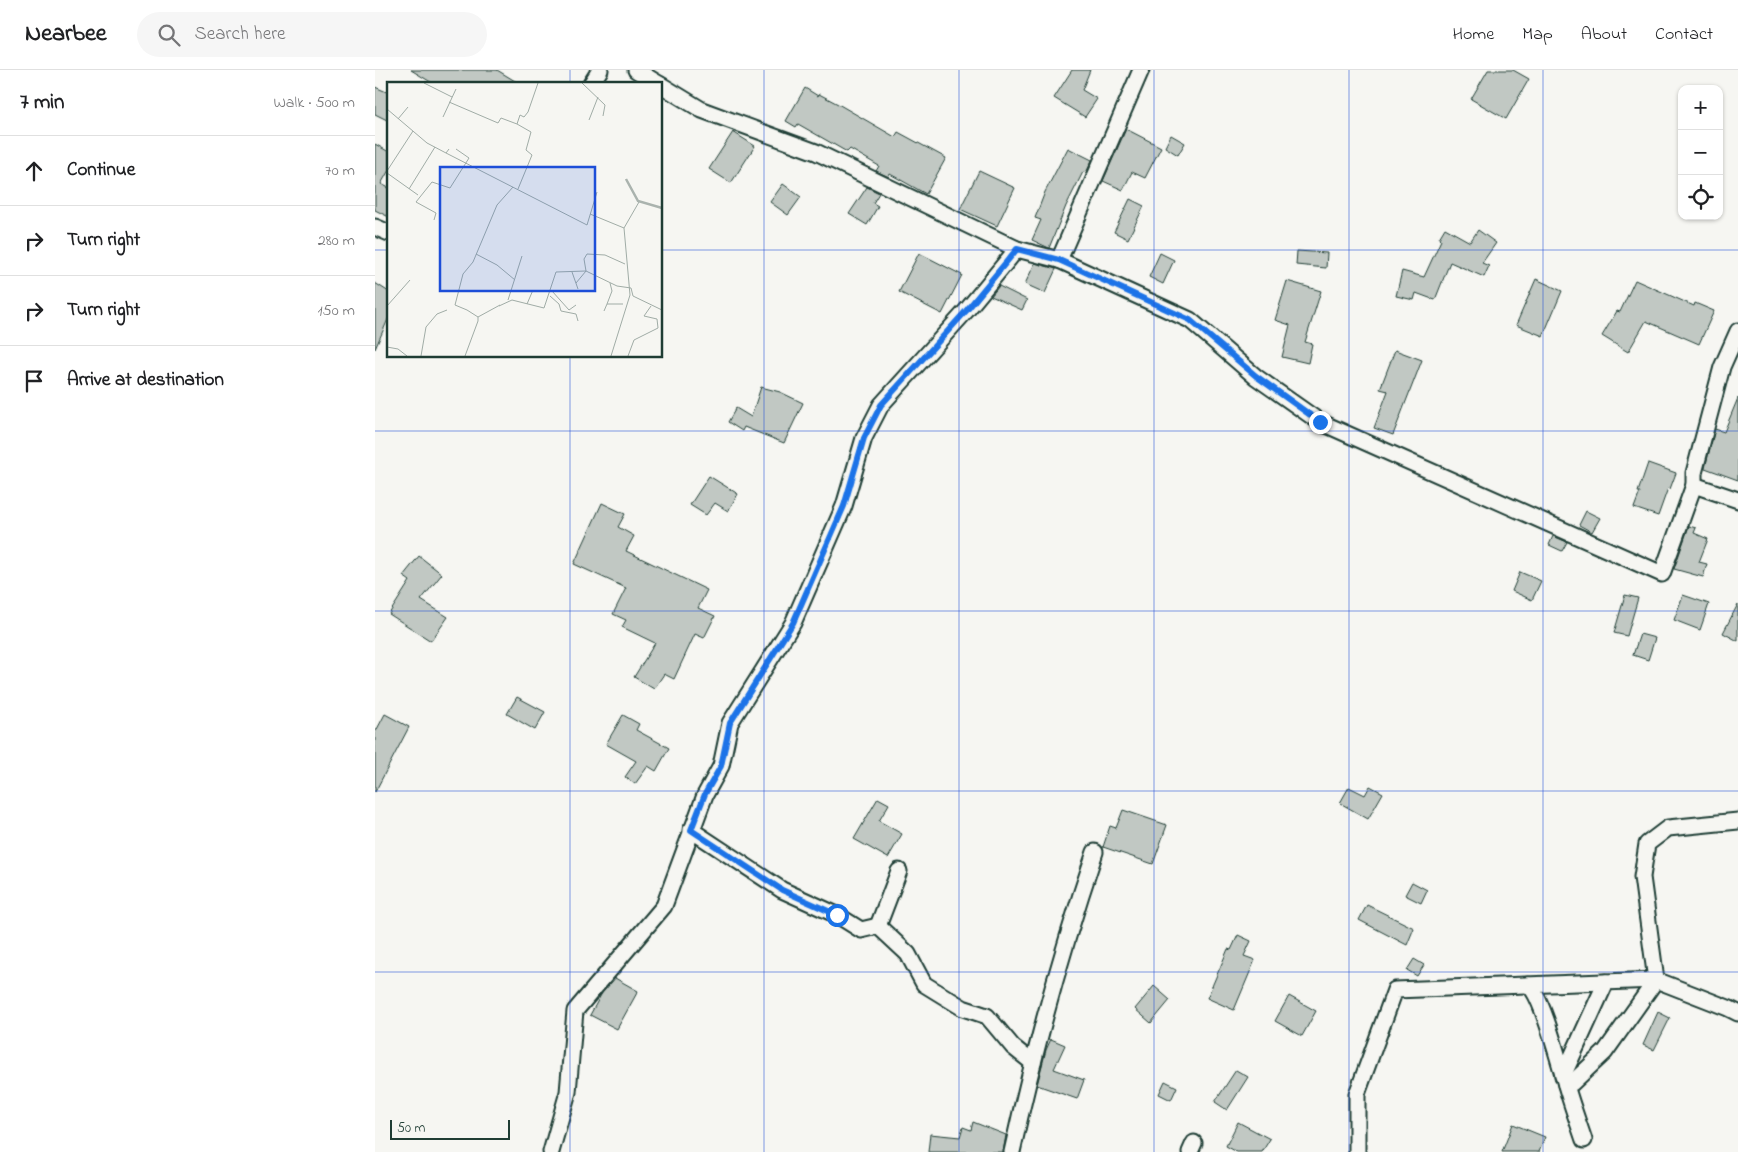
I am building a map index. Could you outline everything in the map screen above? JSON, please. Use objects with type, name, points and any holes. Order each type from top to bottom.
[{"type":"street","points":[[592,82],[600,70]]},
{"type":"street","points":[[636,70],[657,82]]},
{"type":"street","points":[[1059,260],[1141,70]]},
{"type":"street","points":[[663,86],[701,110],[816,152],[1017,249],[1059,260],[1190,320],[1256,376],[1320,422],[1662,574],[1695,485],[1695,473],[1722,367],[1738,331]]},
{"type":"street","points":[[375,227],[387,232]]},
{"type":"street","points":[[551,1152],[568,1092],[575,1011],[664,906],[705,794],[721,766],[730,723],[793,623],[844,506],[864,438],[881,405],[966,311],[1017,249]]},
{"type":"street","points":[[1695,485],[1738,500]]},
{"type":"street","points":[[1564,1081],[1572,1083],[1605,1052],[1655,980],[1642,877],[1647,844],[1668,828],[1738,821]]},
{"type":"street","points":[[691,830],[782,890],[837,915],[861,930],[878,926]]},
{"type":"street","points":[[1012,1152],[1054,985],[1095,852]]},
{"type":"street","points":[[878,926],[899,871]]},
{"type":"street","points":[[878,926],[909,954],[924,984],[963,1008],[987,1016],[1013,1047],[1033,1063]]},
{"type":"street","points":[[1357,1152],[1357,1094],[1395,990],[1655,980],[1738,1013]]},
{"type":"street","points":[[1564,1081],[1606,982]]},
{"type":"street","points":[[1528,985],[1531,986],[1537,997],[1584,1140]]},
{"type":"building","points":[[411,70],[497,70],[517,82],[431,82]]},
{"type":"building","points":[[1072,70],[1090,70],[1082,90],[1097,99],[1085,117],[1054,98]]},
{"type":"building","points":[[1488,70],[1513,70],[1529,79],[1506,119],[1471,99]]},
{"type":"building","points":[[375,87],[387,92],[387,120],[375,114]]},
{"type":"building","points":[[805,88],[818,96],[819,94],[838,104],[895,137],[898,132],[946,158],[926,194],[890,174],[889,177],[876,171],[879,166],[850,149],[847,152],[798,124],[796,127],[786,121]]},
{"type":"building","points":[[1126,129],[1161,147],[1145,178],[1132,172],[1123,190],[1103,181]]},
{"type":"building","points":[[733,132],[755,146],[731,183],[709,169]]},
{"type":"building","points":[[1171,135],[1185,143],[1178,155],[1165,147]]},
{"type":"building","points":[[375,144],[387,151],[387,174],[381,184],[387,187],[387,216],[375,210]]},
{"type":"building","points":[[1068,148],[1092,160],[1086,173],[1083,172],[1066,206],[1049,248],[1032,240],[1041,220],[1035,218],[1045,192]]},
{"type":"building","points":[[979,171],[1015,188],[997,226],[960,209]]},
{"type":"building","points":[[783,184],[801,197],[788,215],[770,202]]},
{"type":"building","points":[[867,187],[879,193],[873,203],[878,206],[867,225],[849,214]]},
{"type":"building","points":[[1130,199],[1144,206],[1128,239],[1114,232]]},
{"type":"building","points":[[1445,228],[1470,242],[1478,230],[1496,243],[1482,263],[1489,266],[1484,277],[1450,262],[1435,300],[1416,293],[1414,300],[1396,296],[1402,271],[1424,277],[1441,240],[1439,238]]},
{"type":"building","points":[[1297,251],[1327,253],[1326,268],[1296,265]]},
{"type":"building","points":[[919,253],[962,275],[942,314],[899,292]]},
{"type":"building","points":[[1160,253],[1174,260],[1163,284],[1149,277]]},
{"type":"building","points":[[1035,263],[1056,269],[1045,293],[1025,284]]},
{"type":"building","points":[[1536,279],[1562,291],[1543,336],[1516,325]]},
{"type":"building","points":[[1635,280],[1694,306],[1695,303],[1714,311],[1699,344],[1646,321],[1628,352],[1602,336],[1617,311],[1620,312]]},
{"type":"building","points":[[1287,281],[1321,291],[1305,342],[1312,344],[1308,363],[1282,357],[1290,325],[1275,320]]},
{"type":"building","points":[[375,283],[387,291],[387,322],[375,349]]},
{"type":"building","points":[[999,286],[1027,300],[1022,310],[991,296]]},
{"type":"building","points":[[1395,350],[1422,360],[1393,435],[1374,428],[1388,391],[1380,389]]},
{"type":"building","points":[[761,387],[780,392],[803,403],[784,443],[744,427],[742,431],[728,422],[736,408],[751,417]]},
{"type":"building","points":[[1738,398],[1738,480],[1705,468],[1715,429],[1724,432]]},
{"type":"building","points":[[1648,463],[1676,473],[1670,489],[1668,488],[1658,516],[1634,508]]},
{"type":"building","points":[[709,476],[738,494],[728,511],[715,503],[706,515],[690,505]]},
{"type":"building","points":[[602,503],[625,514],[618,527],[634,536],[626,551],[707,590],[698,608],[715,616],[704,638],[695,634],[674,679],[664,674],[654,689],[634,677],[655,643],[622,627],[626,620],[613,614],[626,588],[574,564]]},
{"type":"building","points":[[1586,511],[1600,518],[1592,532],[1579,525]]},
{"type":"building","points":[[1689,526],[1696,528],[1694,533],[1708,539],[1699,562],[1707,564],[1703,577],[1674,569]]},
{"type":"building","points":[[1553,536],[1567,542],[1562,551],[1549,545]]},
{"type":"building","points":[[419,556],[442,574],[421,600],[448,617],[431,641],[389,614],[410,581],[403,576]]},
{"type":"building","points":[[1520,572],[1541,581],[1532,600],[1512,591]]},
{"type":"building","points":[[1625,595],[1638,598],[1627,636],[1614,633]]},
{"type":"building","points":[[1683,595],[1709,604],[1700,630],[1674,620]]},
{"type":"building","points":[[1738,604],[1738,641],[1723,633]]},
{"type":"building","points":[[1640,634],[1655,638],[1648,660],[1633,655]]},
{"type":"building","points":[[517,697],[545,712],[535,730],[507,714]]},
{"type":"building","points":[[385,714],[409,727],[375,792],[375,733]]},
{"type":"building","points":[[623,715],[639,724],[636,730],[669,748],[656,771],[648,766],[635,784],[625,777],[636,761],[606,744]]},
{"type":"building","points":[[1370,786],[1383,793],[1368,819],[1340,803],[1349,787],[1365,795]]},
{"type":"building","points":[[878,798],[889,804],[879,821],[902,834],[888,858],[854,839]]},
{"type":"building","points":[[1123,810],[1167,825],[1153,864],[1103,847],[1110,826],[1116,828]]},
{"type":"building","points":[[1412,882],[1427,890],[1421,903],[1405,895]]},
{"type":"building","points":[[1367,905],[1414,928],[1407,945],[1359,920]]},
{"type":"building","points":[[1238,935],[1251,941],[1244,956],[1255,960],[1234,1010],[1207,998],[1228,949],[1231,950]]},
{"type":"building","points":[[1414,959],[1424,965],[1417,976],[1407,970]]},
{"type":"building","points":[[615,978],[638,991],[617,1029],[590,1015],[602,993]]},
{"type":"building","points":[[1154,986],[1170,1000],[1151,1023],[1135,1009]]},
{"type":"building","points":[[1289,996],[1316,1011],[1302,1036],[1275,1021]]},
{"type":"building","points":[[1658,1012],[1670,1018],[1654,1050],[1643,1045]]},
{"type":"building","points":[[1051,1039],[1065,1045],[1054,1069],[1084,1080],[1077,1099],[1037,1085],[1046,1050]]},
{"type":"building","points":[[1236,1070],[1248,1077],[1227,1110],[1215,1102]]},
{"type":"building","points":[[1165,1081],[1177,1087],[1171,1100],[1159,1094]]},
{"type":"building","points":[[973,1122],[1006,1135],[1003,1152],[928,1152],[930,1134],[960,1137],[963,1127],[971,1130]]},
{"type":"building","points":[[1238,1122],[1270,1139],[1262,1152],[1237,1152],[1226,1146]]},
{"type":"building","points":[[1513,1124],[1545,1137],[1539,1152],[1502,1152]]},
{"type":"route","points":[[837,915],[782,890],[691,830],[705,794],[721,766],[730,723],[793,623],[844,506],[864,438],[881,405],[966,311],[1017,249],[1059,260],[1190,320],[1256,376],[1320,422]]}]
